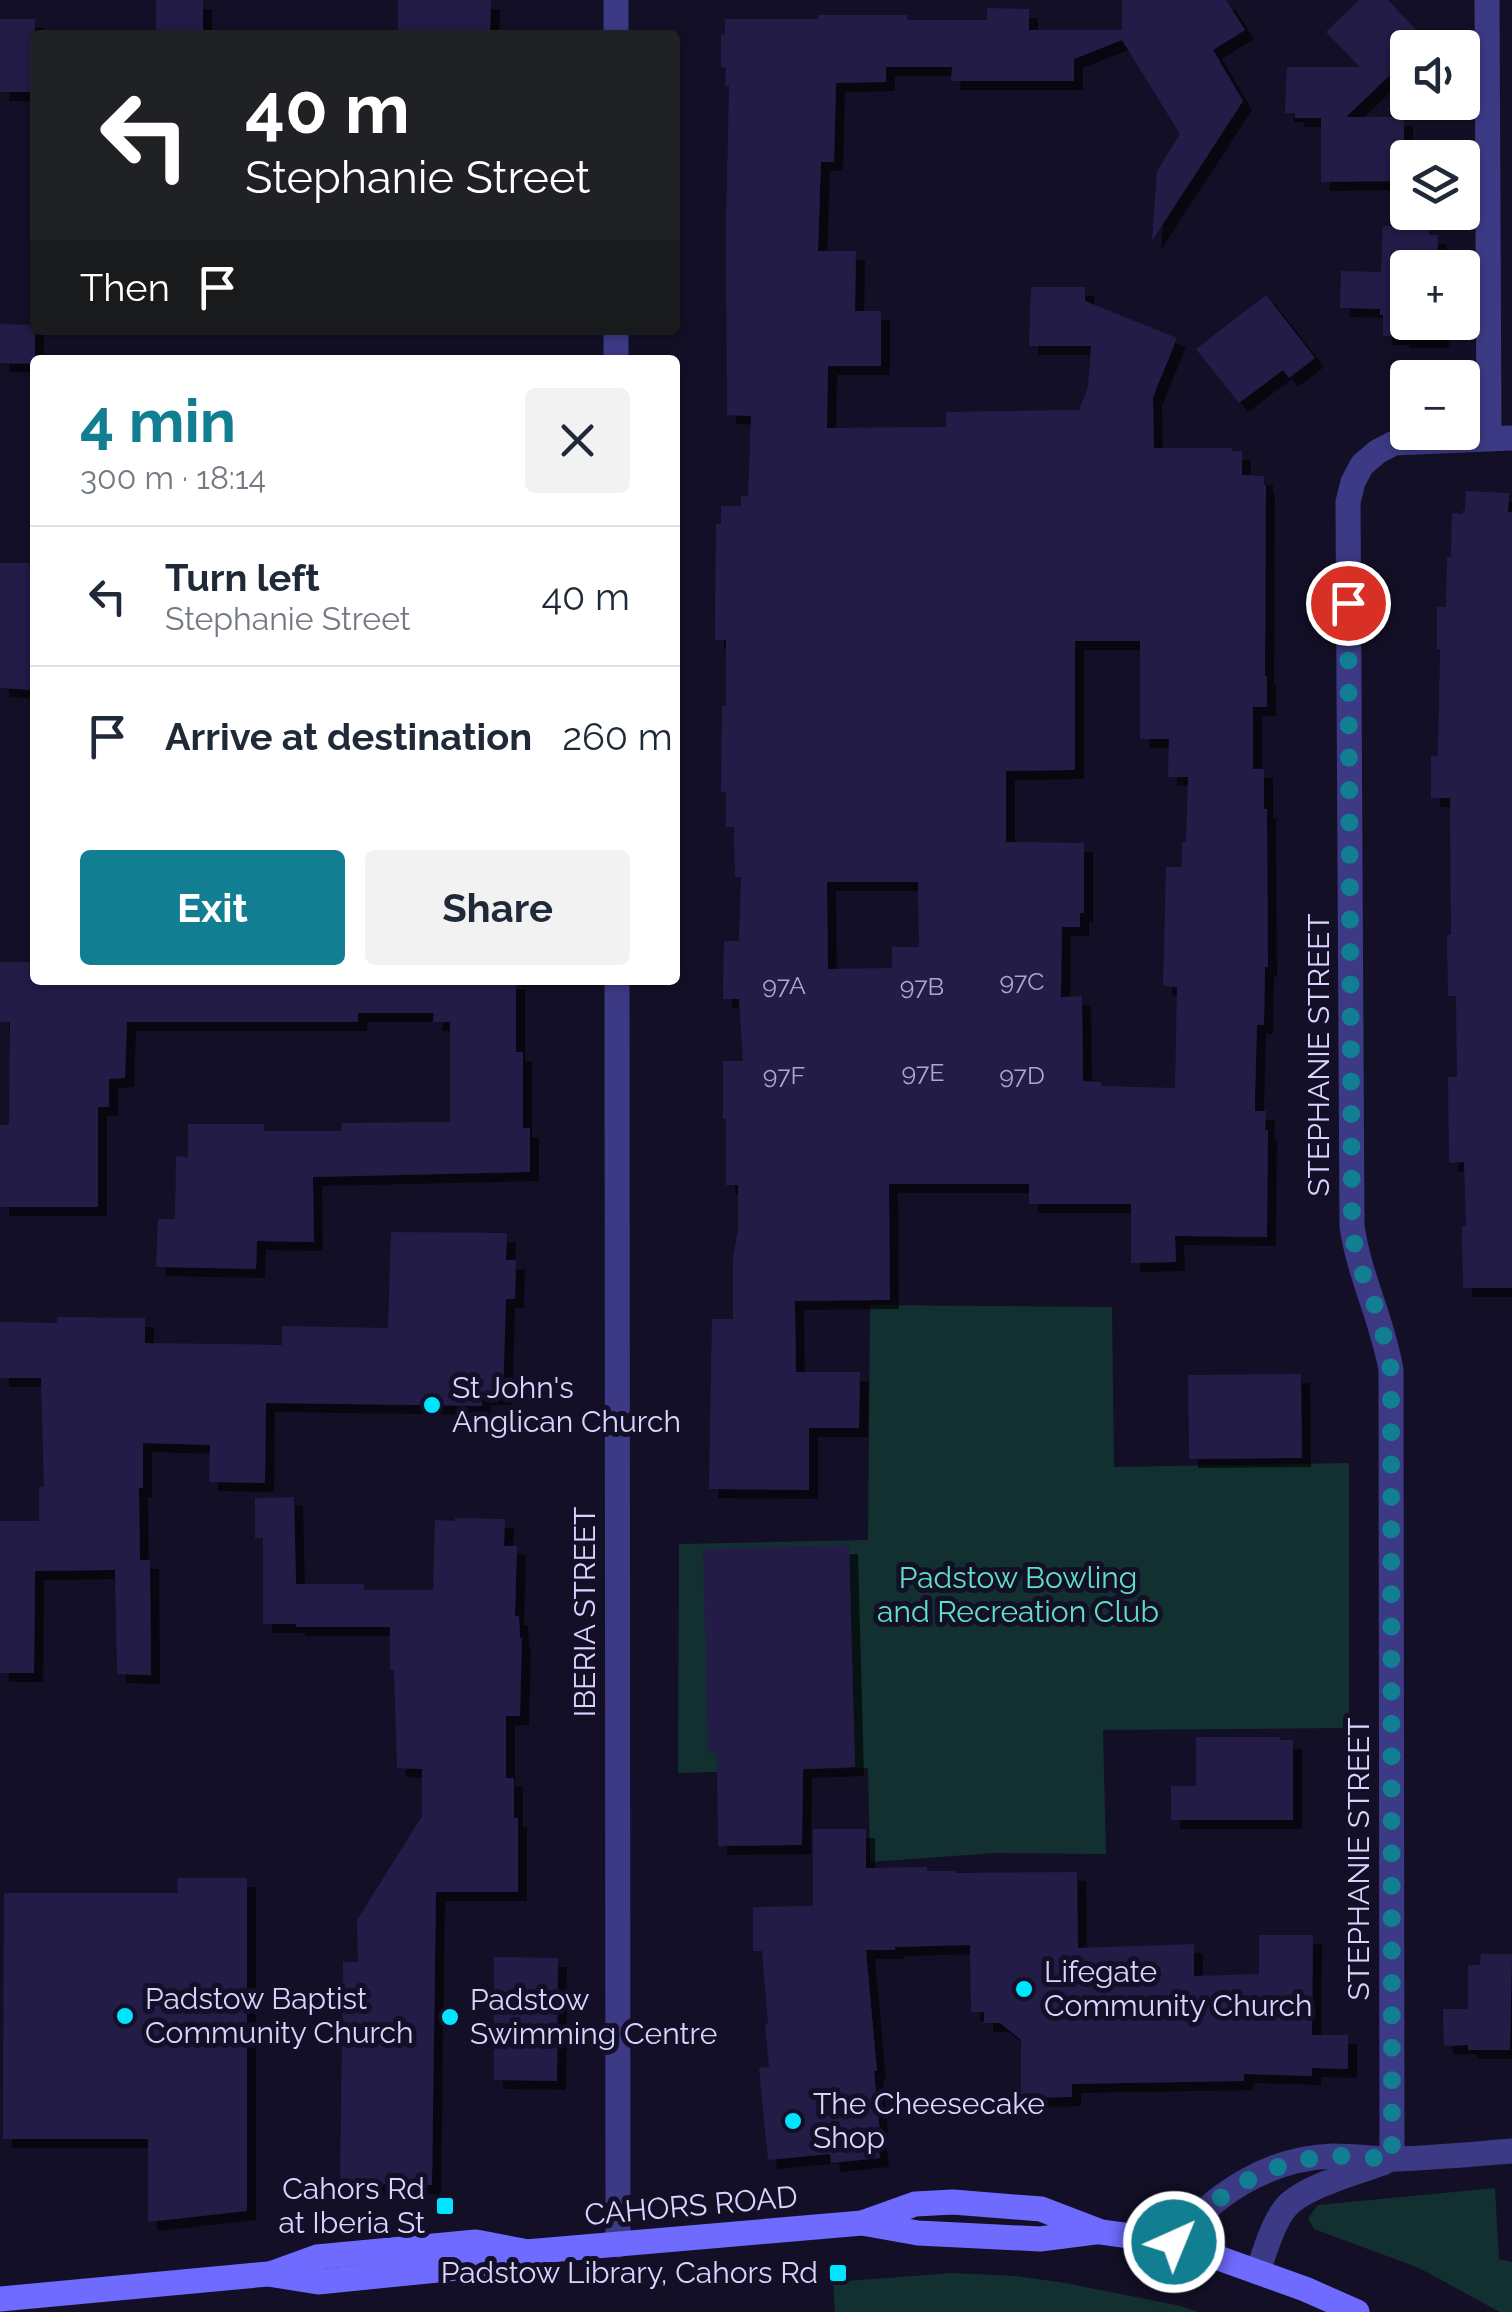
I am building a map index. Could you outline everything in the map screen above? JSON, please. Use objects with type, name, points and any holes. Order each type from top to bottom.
[{"type":"main road","name":"CAHORS ROAD","points":[[0,2299],[268,2274],[317,2257],[476,2242],[526,2252],[862,2223],[915,2204],[953,2202],[1041,2208],[1101,2232],[1174,2242],[1357,2312]]},
{"type":"street","points":[[616,0],[616,30]]},
{"type":"street","points":[[1487,0],[1500,438]]},
{"type":"street","name":"STEPHANIE STREET","points":[[1392,2159],[1391,1370],[1380,1319],[1356,1256],[1352,1226],[1348,502],[1362,465],[1394,443],[1500,438]]},
{"type":"street","name":"IBERIA STREET","points":[[617,985],[618,2245]]},
{"type":"street","points":[[1174,2242],[1214,2201],[1257,2174],[1286,2164],[1330,2156],[1392,2159],[1512,2151]]},
{"type":"street","points":[[1257,2272],[1288,2204],[1300,2195],[1392,2159]]},
{"type":"green space","name":"Padstow Bowling and Recreation Club","points":[[870,1305],[1112,1307],[1114,1467],[1349,1463],[1349,1728],[1103,1730],[1106,1854],[996,1853],[870,1862],[868,1768],[678,1773],[679,1544],[868,1540]]},
{"type":"green space","points":[[1495,2188],[1499,2259],[1512,2262],[1512,2312],[1500,2312],[1419,2268],[1314,2229],[1308,2218],[1318,2205]]},
{"type":"green space","points":[[952,2273],[1065,2283],[1198,2312],[835,2312],[833,2282]]},
{"type":"building","points":[[156,0],[203,0],[203,30],[156,30]]},
{"type":"building","points":[[398,0],[491,0],[490,30],[398,30]]},
{"type":"building","points":[[1122,0],[1226,0],[1245,30],[1213,50],[1243,101],[1152,241],[1157,171],[1180,134],[1122,40],[1074,59],[1074,81],[951,81],[952,67],[886,67],[886,82],[836,83],[834,162],[821,162],[818,251],[856,251],[855,311],[881,311],[881,366],[828,366],[827,428],[946,427],[946,412],[1079,410],[1088,387],[1091,346],[1029,346],[1031,287],[1085,287],[1085,301],[1177,338],[1153,397],[1154,448],[1233,448],[1232,451],[1242,451],[1242,475],[1264,476],[1267,707],[1253,707],[1253,769],[1264,769],[1267,809],[1268,967],[1264,1025],[1257,1025],[1255,1111],[1266,1111],[1268,1130],[1267,1237],[1175,1236],[1176,1262],[1131,1263],[1131,1204],[1029,1204],[1029,1184],[889,1184],[890,1300],[795,1301],[796,1372],[860,1372],[859,1428],[809,1428],[809,1490],[709,1489],[712,1319],[733,1319],[733,1258],[738,1229],[738,1185],[726,1185],[723,1061],[743,1061],[739,999],[723,999],[724,941],[739,941],[741,877],[735,877],[734,827],[726,827],[726,792],[721,792],[726,640],[715,640],[716,524],[721,524],[721,506],[741,506],[741,496],[748,496],[751,416],[727,415],[729,86],[725,86],[726,68],[721,67],[725,19],[907,15],[907,20],[987,20],[987,8],[1029,9],[1029,30],[1122,30]],"holes":[[[1075,641],[1140,641],[1140,739],[1169,739],[1168,777],[1188,777],[1182,867],[1166,867],[1163,986],[1177,987],[1175,1088],[1101,1086],[1101,1082],[1083,1081],[1082,996],[1061,997],[1062,927],[1080,927],[1080,913],[1084,913],[1084,843],[1006,842],[1006,771],[1075,770]],[[827,882],[918,882],[919,947],[892,947],[892,968],[828,969]]]},
{"type":"building","points":[[1359,0],[1388,0],[1416,30],[1390,30],[1390,75],[1346,117],[1404,120],[1404,140],[1390,140],[1390,181],[1321,182],[1321,118],[1295,118],[1295,113],[1285,113],[1287,67],[1360,67],[1326,32]]},
{"type":"building","points":[[0,19],[35,19],[35,30],[30,30],[30,92],[0,92]]},
{"type":"building","points":[[1383,226],[1390,226],[1390,230],[1429,230],[1429,235],[1438,235],[1437,250],[1390,250],[1390,336],[1383,336],[1380,309],[1340,308],[1341,271],[1381,272]]},
{"type":"building","points":[[1266,295],[1315,358],[1289,378],[1283,370],[1239,403],[1196,349]]},
{"type":"building","points":[[0,324],[30,325],[30,335],[35,335],[35,355],[30,355],[30,364],[0,363]]},
{"type":"building","points":[[1466,491],[1509,493],[1508,512],[1512,512],[1512,1288],[1463,1288],[1464,1162],[1449,1163],[1448,1077],[1457,1077],[1456,996],[1448,996],[1450,798],[1431,798],[1431,756],[1438,756],[1437,607],[1446,607],[1452,513],[1465,511]]},
{"type":"building","points":[[0,563],[30,563],[30,690],[0,688]]},
{"type":"building","points":[[0,962],[30,962],[30,985],[516,985],[516,1052],[523,1052],[523,1128],[530,1128],[530,1172],[313,1177],[314,1242],[257,1241],[256,1269],[156,1267],[158,1219],[175,1219],[176,1156],[188,1157],[188,1124],[264,1124],[264,1131],[341,1131],[342,1123],[450,1122],[450,1022],[433,1022],[434,1013],[358,1013],[358,1022],[127,1022],[125,1078],[109,1079],[109,1107],[98,1107],[98,1207],[0,1207],[0,1125],[9,1125],[10,1022],[0,1022]]},
{"type":"building","points":[[391,1232],[507,1233],[506,1260],[516,1260],[515,1299],[506,1299],[503,1396],[482,1396],[482,1406],[266,1403],[265,1483],[209,1482],[210,1445],[143,1443],[140,1560],[150,1560],[151,1675],[117,1674],[115,1570],[35,1571],[34,1673],[0,1673],[0,1521],[39,1521],[39,1487],[44,1486],[41,1378],[0,1378],[0,1322],[57,1323],[57,1317],[145,1318],[145,1343],[282,1345],[282,1326],[388,1328]]},
{"type":"building","points":[[1301,1374],[1302,1458],[1189,1459],[1188,1375]]},
{"type":"building","points":[[294,1497],[296,1584],[364,1584],[364,1590],[433,1590],[435,1520],[505,1519],[504,1546],[517,1546],[515,1616],[519,1616],[522,1638],[520,1716],[506,1716],[506,1778],[514,1778],[518,1892],[436,1892],[432,2185],[340,2184],[343,1962],[358,1962],[357,1920],[422,1816],[422,1769],[397,1768],[390,1627],[263,1624],[263,1538],[255,1538],[255,1498]]},
{"type":"building","points":[[849,1545],[855,1767],[803,1769],[802,1845],[718,1846],[717,1753],[708,1753],[703,1549]]},
{"type":"building","points":[[1196,1737],[1293,1740],[1293,1820],[1171,1820],[1171,1786],[1196,1786]]},
{"type":"building","points":[[813,1829],[866,1829],[866,1868],[927,1867],[927,1871],[955,1873],[1077,1872],[1078,1948],[1194,1944],[1194,1976],[1259,1974],[1259,1935],[1313,1935],[1312,2035],[1348,2035],[1348,2069],[1312,2068],[1312,2076],[1244,2074],[1244,2081],[1072,2084],[1072,2097],[1021,2098],[1021,2040],[1000,2023],[984,2023],[984,2012],[971,2012],[970,1945],[866,1950],[880,2158],[831,2163],[830,2154],[768,2160],[759,2068],[769,2067],[765,2025],[768,2024],[762,1951],[753,1951],[753,1907],[813,1906]]},
{"type":"building","name":"Padstow Baptist Community Church","points":[[177,1878],[247,1878],[247,2211],[148,2222],[148,2139],[3,2139],[4,1893],[178,1893]]},
{"type":"building","points":[[1481,1954],[1512,1954],[1510,2050],[1444,2046],[1443,2009],[1468,2009],[1468,1965],[1480,1965]]},
{"type":"building","points":[[494,1957],[558,1958],[557,2081],[494,2080]]},
{"type":"place","name":"St John's Anglican Church","points":[[432,1405]]},
{"type":"place","name":"Lifegate Community Church","points":[[1024,1989]]},
{"type":"place","name":"Padstow Baptist Community Church","points":[[125,2016]]},
{"type":"place","name":"Padstow Swimming Centre","points":[[450,2017]]},
{"type":"place","name":"The Cheesecake Shop","points":[[793,2121]]},
{"type":"place","name":"Cahors Rd at Iberia St","points":[[445,2206]]},
{"type":"place","name":"Padstow Library, Cahors Rd","points":[[838,2273]]},
{"type":"route","points":[[1174,2242],[1214,2201],[1257,2174],[1330,2156],[1392,2159],[1391,1370],[1380,1319],[1356,1256],[1352,1226],[1348,603]]}]
